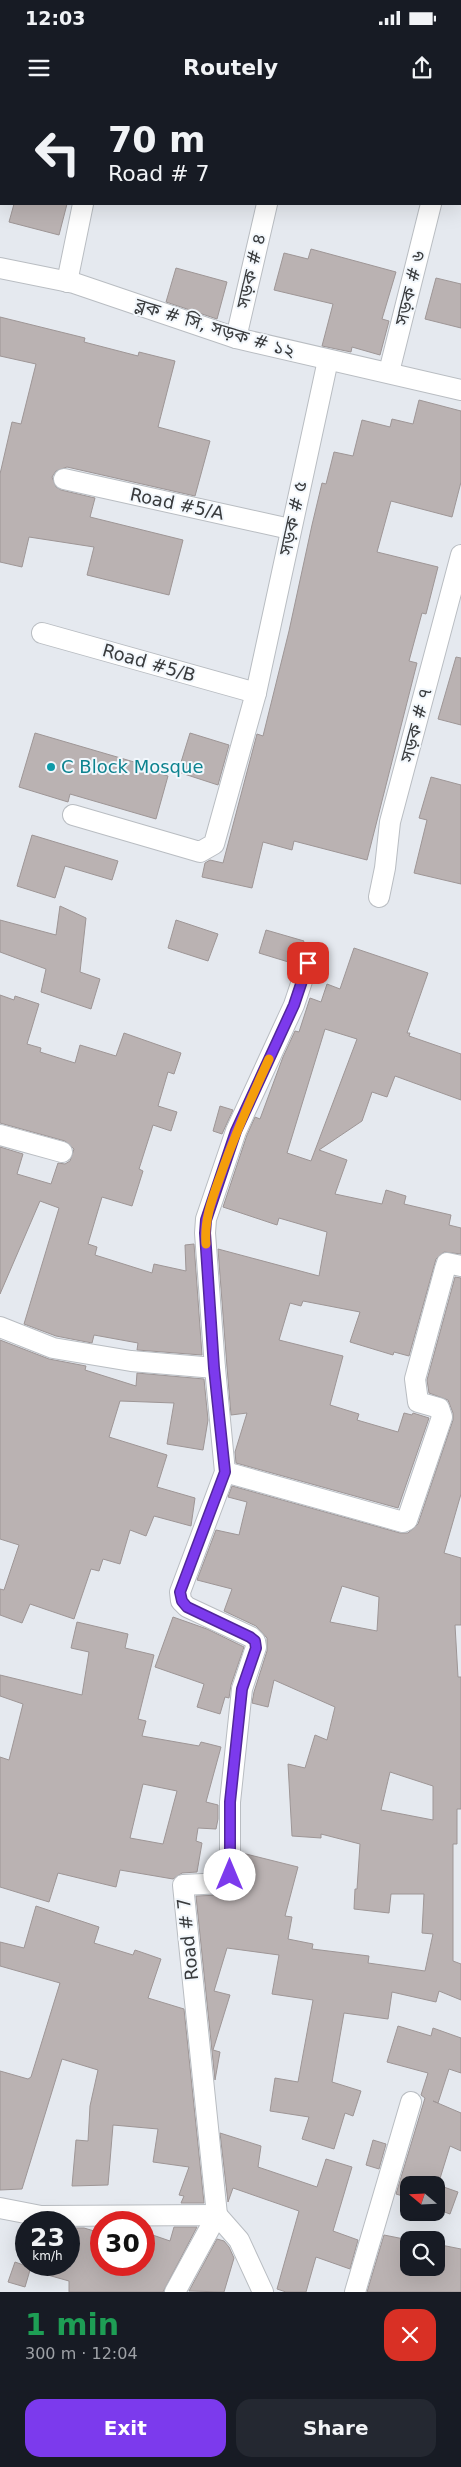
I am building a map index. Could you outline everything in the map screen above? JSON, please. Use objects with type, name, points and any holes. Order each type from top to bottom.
[{"type":"street","points":[[66,282],[83,205]]},
{"type":"street","name":"সড়ক # ৪","points":[[236,338],[267,205]]},
{"type":"street","name":"সড়ক # ৬","points":[[389,372],[431,205]]},
{"type":"street","name":"ব্লক # সি, সড়ক # ১২","points":[[0,268],[66,282],[236,338],[461,390]]},
{"type":"street","name":"সড়ক # ৫","points":[[73,814],[200,852],[208,850],[214,844],[219,833],[257,685],[328,360]]},
{"type":"street","name":"Road #5/A","points":[[64,479],[290,529]]},
{"type":"street","name":"সড়ক # ৭","points":[[379,896],[385,868],[390,822],[461,555]]},
{"type":"street","name":"Road #5/B","points":[[42,633],[257,685]]},
{"type":"street","points":[[308,963],[294,1005],[236,1131],[206,1220],[205,1233],[214,1368],[225,1472],[403,1522],[407,1520],[442,1417],[439,1408],[418,1402],[415,1378],[447,1263],[450,1262],[461,1266]]},
{"type":"street","points":[[0,1134],[62,1152]]},
{"type":"street","points":[[0,1327],[53,1348],[131,1361],[214,1368]]},
{"type":"street","name":"Road # 7","points":[[217,2215],[183,1885],[223,1884],[228,1881],[230,1875],[230,1802],[242,1689],[256,1648],[255,1641],[250,1637],[215,1622],[187,1607],[182,1601],[180,1592],[225,1472]]},
{"type":"street","points":[[355,2292],[411,2102]]},
{"type":"street","points":[[0,2208],[41,2216],[217,2215],[239,2240],[263,2292]]},
{"type":"street","points":[[175,2292],[217,2215]]},
{"type":"building","points":[[14,205],[67,205],[59,235],[9,222]]},
{"type":"building","points":[[311,249],[396,272],[382,319],[389,321],[380,355],[352,347],[351,352],[322,346],[333,304],[274,290],[284,253],[308,259]]},
{"type":"building","points":[[176,268],[227,282],[217,319],[166,302]]},
{"type":"building","points":[[436,278],[461,284],[461,328],[425,319]]},
{"type":"building","points":[[0,317],[85,338],[84,342],[138,356],[139,352],[175,361],[158,427],[210,441],[195,496],[67,467],[56,471],[52,477],[56,487],[61,490],[95,498],[90,517],[183,540],[169,595],[87,575],[94,547],[29,537],[22,567],[0,562],[0,474],[12,422],[21,424],[36,364],[0,356]]},
{"type":"building","points":[[419,400],[461,411],[461,482],[452,517],[391,501],[377,552],[438,567],[426,614],[422,613],[409,661],[417,663],[367,860],[294,841],[292,850],[263,842],[252,888],[202,877],[205,863],[210,860],[223,863],[257,734],[263,736],[322,483],[326,484],[334,452],[353,456],[362,420],[390,427],[392,419],[413,424]]},
{"type":"building","points":[[456,657],[461,658],[461,725],[438,719]]},
{"type":"building","points":[[35,733],[141,764],[140,768],[168,776],[156,819],[70,794],[68,802],[19,787]]},
{"type":"building","points":[[190,733],[229,745],[218,785],[178,772]]},
{"type":"building","points":[[431,777],[461,785],[461,884],[414,873],[427,820],[419,818]]},
{"type":"building","points":[[32,835],[118,861],[112,880],[65,866],[55,898],[17,886]]},
{"type":"building","points":[[60,906],[86,918],[80,972],[100,979],[91,1009],[41,992],[46,969],[0,952],[0,920],[56,935]]},
{"type":"building","points":[[176,920],[218,934],[208,961],[168,948]]},
{"type":"building","points":[[266,930],[304,941],[295,964],[259,953]]},
{"type":"building","points":[[354,948],[428,973],[407,1033],[410,1033],[409,1036],[461,1054],[461,1100],[395,1076],[387,1097],[372,1092],[362,1121],[319,1150],[347,1160],[335,1194],[382,1204],[386,1190],[406,1196],[404,1204],[451,1215],[449,1225],[461,1228],[461,1254],[444,1252],[436,1259],[409,1356],[394,1352],[393,1355],[350,1342],[360,1312],[303,1301],[301,1306],[290,1303],[279,1340],[343,1356],[330,1405],[359,1414],[357,1420],[398,1432],[404,1413],[412,1415],[413,1413],[429,1418],[398,1508],[236,1463],[235,1452],[247,1413],[231,1415],[218,1249],[319,1276],[327,1232],[279,1218],[277,1225],[223,1207],[247,1135],[255,1117],[260,1119],[283,1057],[295,1031],[299,1032],[310,998],[321,1002],[327,984],[340,989]],"holes":[[[325,1029],[357,1039],[311,1161],[287,1153]]]},
{"type":"building","points":[[0,995],[14,1000],[15,996],[39,1004],[27,1044],[41,1048],[40,1052],[75,1063],[80,1045],[116,1056],[124,1033],[181,1053],[174,1074],[168,1072],[158,1106],[177,1112],[171,1131],[153,1125],[139,1169],[143,1171],[132,1206],[102,1197],[88,1244],[97,1247],[95,1255],[152,1273],[154,1264],[186,1271],[185,1245],[194,1244],[202,1355],[137,1350],[138,1343],[94,1335],[92,1343],[56,1336],[24,1324],[59,1208],[40,1201],[0,1294],[0,1147],[23,1154],[17,1174],[51,1184],[58,1163],[65,1164],[70,1161],[74,1149],[65,1141],[0,1123]]},
{"type":"building","points":[[220,1106],[233,1110],[222,1134],[213,1131]]},
{"type":"building","points":[[455,1277],[461,1278],[461,1494],[444,1553],[461,1558],[461,1625],[455,1625],[458,1677],[461,1677],[461,1809],[457,1809],[457,1844],[453,1844],[453,1961],[461,1964],[461,2000],[439,1991],[436,2002],[392,1992],[388,2019],[344,2013],[332,2082],[361,2091],[353,2116],[345,2113],[334,2149],[302,2139],[309,2117],[270,2111],[275,2078],[298,2082],[313,2000],[272,1994],[279,1955],[227,1948],[214,1991],[230,1995],[213,2050],[220,2052],[215,2080],[196,1896],[221,1895],[228,1897],[236,1889],[242,1875],[242,1853],[298,1867],[285,1916],[292,1917],[288,1939],[313,1944],[312,1949],[369,1956],[368,1963],[425,1971],[433,1934],[422,1933],[424,1894],[391,1894],[389,1913],[354,1909],[360,1844],[321,1834],[321,1838],[292,1836],[288,1764],[305,1768],[315,1735],[327,1740],[335,1707],[274,1680],[268,1707],[252,1703],[267,1651],[267,1638],[256,1626],[224,1611],[232,1589],[197,1580],[216,1530],[239,1535],[247,1502],[228,1497],[232,1486],[400,1533],[408,1533],[418,1524],[453,1420],[453,1413],[448,1400],[429,1393],[427,1380]],"holes":[[[342,1586],[379,1597],[377,1631],[330,1622]],[[390,1772],[433,1786],[433,1820],[381,1810]]]},
{"type":"building","points":[[0,1340],[49,1359],[86,1366],[85,1370],[136,1386],[137,1373],[204,1379],[208,1420],[203,1450],[167,1444],[174,1403],[120,1401],[109,1437],[167,1455],[157,1487],[195,1498],[191,1526],[154,1516],[146,1536],[130,1530],[120,1564],[103,1559],[99,1571],[91,1569],[74,1619],[30,1604],[22,1623],[0,1615],[0,1589],[4,1590],[19,1545],[0,1539]]},
{"type":"building","points":[[173,1617],[207,1629],[244,1647],[231,1685],[229,1698],[225,1697],[220,1714],[197,1707],[204,1684],[155,1667]]},
{"type":"building","points":[[77,1622],[128,1634],[125,1648],[154,1655],[138,1719],[146,1721],[142,1736],[199,1746],[201,1742],[221,1747],[206,1802],[218,1805],[218,1819],[216,1829],[198,1828],[196,1841],[202,1843],[197,1872],[182,1873],[173,1879],[120,1870],[116,1887],[58,1873],[49,1902],[0,1887],[0,1757],[9,1760],[23,1704],[0,1696],[0,1675],[82,1695],[89,1652],[71,1648]],"holes":[[[143,1784],[177,1791],[163,1844],[130,1838]]]},
{"type":"building","points":[[36,1906],[99,1927],[94,1943],[133,1955],[135,1950],[161,1959],[148,1998],[184,2009],[204,2203],[181,2203],[184,2196],[179,2195],[189,2167],[153,2162],[158,2129],[113,2125],[108,2185],[72,2186],[76,2140],[88,2141],[90,2106],[98,2070],[62,2059],[22,2189],[0,2190],[0,2071],[28,2079],[31,2077],[60,1983],[0,1966],[0,1942],[24,1948]]},
{"type":"building","points":[[398,2026],[431,2036],[433,2028],[461,2038],[461,2073],[449,2069],[438,2103],[433,2101],[461,2113],[461,2151],[450,2146],[441,2176],[401,2176],[425,2098],[421,2095],[428,2073],[387,2062]]},
{"type":"building","points":[[220,2133],[261,2146],[258,2167],[317,2187],[326,2159],[352,2167],[333,2231],[358,2240],[350,2269],[316,2257],[306,2292],[286,2292],[277,2289],[299,2211],[233,2188],[228,2202]]},
{"type":"building","points":[[373,2140],[386,2144],[379,2169],[366,2165]]},
{"type":"building","points":[[400,2181],[400,2195],[396,2194]]},
{"type":"building","points":[[445,2187],[458,2192],[450,2214],[445,2212]]},
{"type":"building","points":[[174,2227],[197,2227],[163,2292],[69,2292],[69,2281],[51,2276],[80,2276],[80,2228],[90,2230],[90,2276],[155,2276],[155,2236],[170,2241]]},
{"type":"building","points":[[384,2235],[400,2238],[400,2276],[445,2276],[445,2246],[461,2249],[461,2292],[367,2292]]},
{"type":"building","points":[[217,2239],[224,2241],[234,2258],[224,2292],[189,2291]]},
{"type":"building","points":[[15,2262],[15,2276],[28,2276],[25,2287],[8,2282]]},
{"type":"slow traffic","points":[[206,1244],[206,1220],[209,1208],[236,1131],[269,1059]]},
{"type":"place","name":"C Block Mosque","points":[[51,767]]},
{"type":"route","points":[[230,1875],[230,1802],[242,1689],[256,1648],[255,1641],[187,1607],[182,1601],[180,1592],[225,1472],[214,1368],[205,1233],[206,1220],[236,1131],[294,1005],[308,963]]}]
